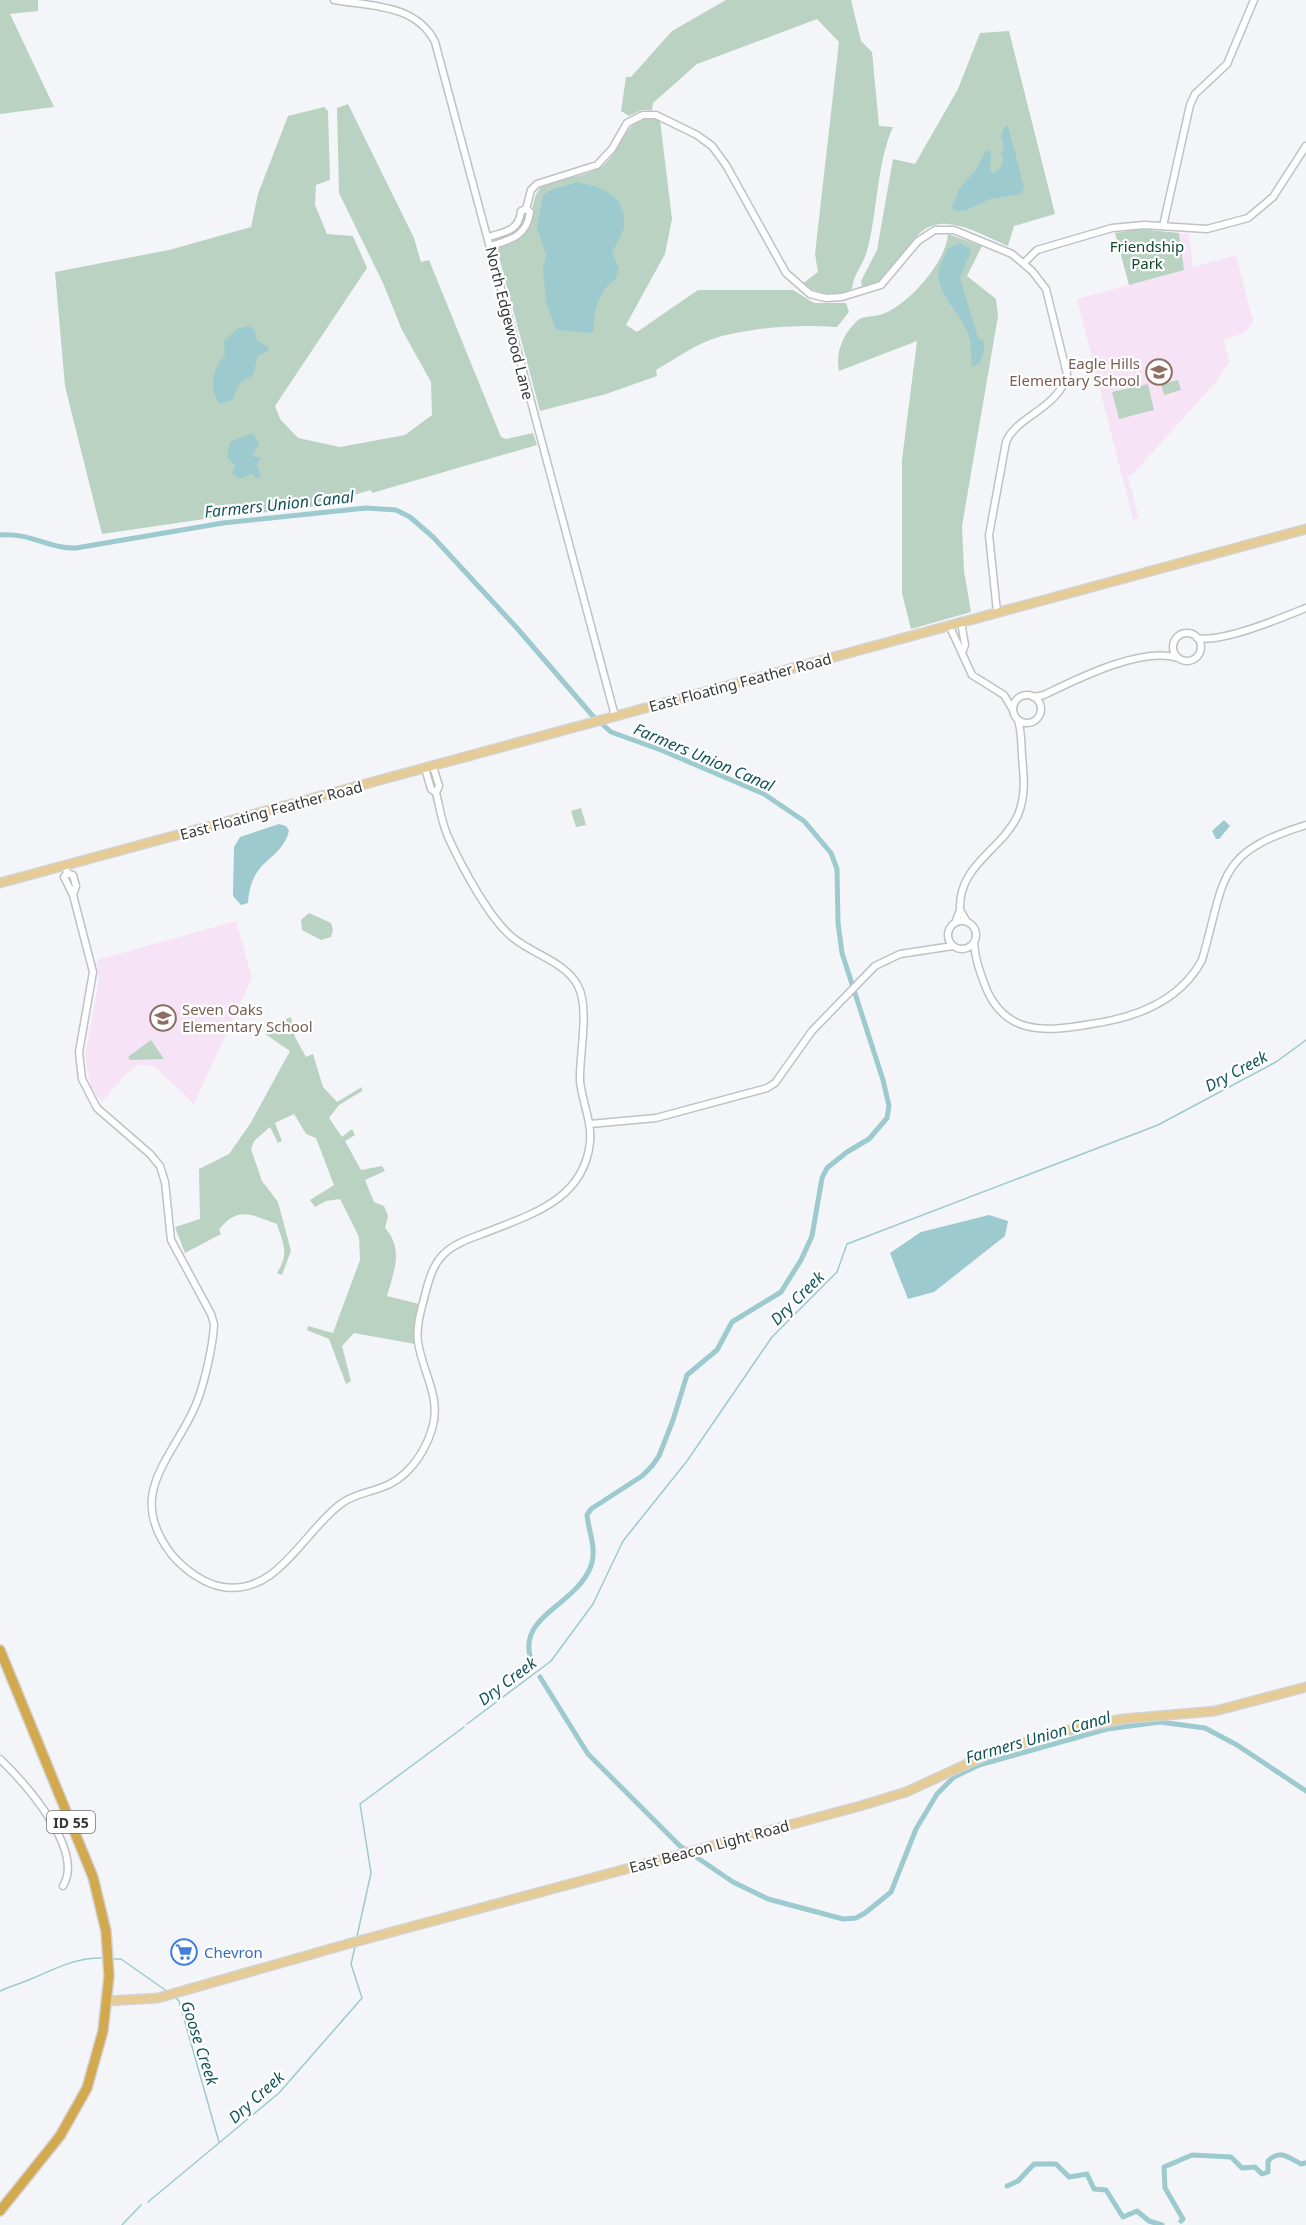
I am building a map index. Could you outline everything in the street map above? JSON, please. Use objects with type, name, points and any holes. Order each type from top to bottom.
[{"type":"highway","name":"ID 55","points":[[0,1650],[95,1885],[108,1946],[108,2001],[96,2062],[87,2088],[60,2136],[0,2211]]},
{"type":"main road","name":"East Floating Feather Road","points":[[0,883],[66,869],[429,767],[1306,529]]},
{"type":"main road","name":"East Beacon Light Road","points":[[108,2001],[150,2000],[380,1935],[898,1795],[971,1761],[1060,1731],[1132,1718],[1215,1711],[1306,1687]]},
{"type":"street","name":"North Edgewood Lane","points":[[334,0],[409,14],[421,22],[431,34],[444,72],[488,237],[613,717]]},
{"type":"street","points":[[1163,226],[1190,105],[1196,94],[1227,64],[1254,0]]},
{"type":"street","points":[[488,237],[513,229],[520,222],[521,211],[526,209],[531,190],[537,184],[597,165],[604,159],[627,123],[643,115],[656,115],[697,135],[712,147],[726,165],[786,273],[810,294],[826,298],[842,297],[881,285],[925,234],[944,229],[1000,247],[1024,262],[1046,290],[1067,374],[1055,397],[1012,431],[1006,442],[989,535],[997,612]]},
{"type":"street","points":[[1024,262],[1037,250],[1112,228],[1129,225],[1207,229],[1248,218],[1266,205],[1306,146]]},
{"type":"street","points":[[490,246],[509,241],[522,234],[528,224],[530,212],[526,209]]},
{"type":"street","points":[[1163,653],[1183,634],[1210,640],[1269,624],[1306,608]]},
{"type":"street","points":[[961,622],[965,645],[962,653]]},
{"type":"street","points":[[941,946],[955,923],[960,910],[964,885],[974,866],[1006,833],[1019,811],[1025,788],[1023,735],[1018,720],[1004,695],[972,675],[949,625]]},
{"type":"street","points":[[1197,638],[1201,650]]},
{"type":"street","points":[[1004,695],[1033,697],[1134,659],[1163,653],[1190,661],[1196,658],[1210,640]]},
{"type":"street","points":[[1174,642],[1173,651],[1179,658]]},
{"type":"street","points":[[1023,735],[1032,722],[1039,717],[1041,708],[1052,691]]},
{"type":"street","points":[[1013,710],[1015,702],[1022,696]]},
{"type":"street","points":[[1033,697],[1041,708]]},
{"type":"street","points":[[1018,720],[1032,722]]},
{"type":"street","points":[[66,869],[64,877],[73,895],[93,972],[79,1052],[81,1079],[97,1108],[150,1154],[160,1166],[165,1182],[171,1240],[211,1314],[214,1324],[194,1409],[158,1472],[153,1492],[153,1511],[166,1546],[184,1567],[210,1584],[235,1588],[254,1584],[273,1574],[343,1502],[392,1484],[412,1468],[430,1436],[435,1416],[434,1399],[418,1334],[433,1270],[441,1255],[460,1243],[543,1210],[566,1194],[585,1167],[590,1141],[590,1124],[580,1082],[582,1004],[579,988],[570,975],[512,937],[494,917],[450,841],[436,793],[431,789],[429,767]]},
{"type":"street","points":[[960,910],[976,931],[975,956],[995,1004],[1005,1015],[1031,1028],[1057,1030],[1142,1013],[1181,986],[1196,971],[1202,960],[1227,873],[1238,859],[1265,838],[1306,825]]},
{"type":"street","points":[[955,923],[967,922]]},
{"type":"street","points":[[948,934],[953,946]]},
{"type":"street","points":[[961,950],[974,943]]},
{"type":"street","points":[[590,1124],[656,1118],[767,1089],[775,1083],[812,1031],[875,966],[889,958],[941,946],[953,946],[975,956]]},
{"type":"street","points":[[0,1759],[38,1800],[56,1831],[69,1866],[63,1886]]},
{"type":"shaded area","name":"Eagle Hills Elementary School","points":[[1179,233],[1189,234],[1193,267],[1236,255],[1253,321],[1245,333],[1224,339],[1229,362],[1215,383],[1134,473],[1128,476],[1139,518],[1133,520],[1077,299],[1184,270]]},
{"type":"shaded area","name":"Seven Oaks Elementary School","points":[[236,921],[252,978],[194,1104],[154,1066],[138,1065],[126,1074],[102,1102],[91,1087],[85,1056],[99,979],[97,960]]},
{"type":"green space","points":[[0,0],[38,0],[38,11],[10,14],[54,107],[0,114]]},
{"type":"green space","points":[[726,0],[851,0],[861,41],[872,52],[879,126],[893,127],[883,157],[867,251],[854,279],[852,289],[845,292],[826,294],[802,284],[818,272],[815,254],[839,42],[817,19],[697,64],[653,103],[652,110],[642,110],[629,116],[621,111],[626,77],[631,77],[672,31]]},
{"type":"green space","points":[[1009,31],[1055,214],[1014,226],[1008,246],[957,225],[940,224],[928,228],[909,245],[885,277],[874,284],[862,286],[861,281],[877,250],[893,159],[915,164],[958,89],[980,33]]},
{"type":"green space","points":[[348,104],[414,238],[421,262],[429,260],[501,437],[506,439],[533,433],[537,445],[372,493],[371,490],[307,508],[218,517],[102,534],[65,386],[55,272],[169,250],[251,227],[258,194],[288,116],[324,107],[328,111],[330,180],[316,185],[315,205],[327,234],[353,236],[367,268],[275,406],[280,419],[298,438],[340,447],[405,435],[432,415],[431,382],[402,330],[383,283],[339,193],[337,108]]},
{"type":"green space","points":[[643,117],[660,120],[672,219],[665,254],[626,325],[637,332],[698,290],[793,290],[814,303],[846,303],[849,312],[837,327],[779,327],[722,336],[696,346],[656,370],[657,376],[606,394],[540,411],[497,249],[514,243],[525,233],[537,192],[542,186],[601,167],[613,155],[635,122]]},
{"type":"green space","name":"Friendship Park","points":[[1139,229],[1179,233],[1184,270],[1129,285],[1115,233]]},
{"type":"green space","points":[[948,234],[982,246],[967,276],[996,299],[998,316],[962,526],[964,571],[971,612],[911,629],[902,593],[902,460],[917,341],[839,371],[838,357],[844,338],[857,321],[893,309],[924,281],[941,257]]},
{"type":"green space","points":[[1178,380],[1181,390],[1164,395],[1161,384]]},
{"type":"green space","points":[[1148,384],[1154,410],[1119,419],[1112,392]]},
{"type":"green space","points":[[581,808],[586,825],[576,827],[571,811]]},
{"type":"green space","points":[[309,913],[331,923],[333,930],[331,937],[321,940],[302,930],[301,920]]},
{"type":"green space","points":[[291,1017],[295,1037],[306,1057],[313,1054],[323,1087],[337,1102],[362,1087],[362,1091],[339,1105],[329,1118],[342,1137],[352,1129],[355,1135],[345,1141],[361,1170],[382,1166],[385,1171],[365,1180],[374,1202],[384,1206],[388,1216],[385,1228],[391,1236],[396,1252],[387,1296],[419,1304],[414,1330],[415,1344],[354,1333],[342,1346],[351,1381],[346,1384],[329,1339],[307,1330],[308,1326],[333,1333],[360,1260],[359,1237],[340,1199],[326,1201],[315,1207],[310,1200],[334,1185],[316,1138],[306,1134],[294,1114],[275,1123],[282,1141],[278,1143],[270,1127],[254,1141],[251,1149],[262,1181],[278,1202],[291,1251],[282,1275],[277,1273],[283,1260],[284,1249],[277,1224],[253,1215],[232,1217],[219,1230],[221,1234],[185,1253],[175,1227],[200,1219],[199,1169],[229,1154],[250,1124],[290,1051],[265,1034],[273,1024]]},
{"type":"green space","points":[[151,1040],[164,1059],[130,1060],[128,1057]]},
{"type":"water","points":[[1005,126],[1008,126],[1024,187],[1021,194],[990,199],[964,211],[954,210],[951,204],[954,203],[959,189],[976,170],[985,152],[991,150],[990,170],[993,173],[999,170],[1004,159],[1001,155],[1004,148],[1001,136]]},
{"type":"water","points":[[578,182],[612,195],[622,208],[624,217],[623,230],[612,253],[619,268],[616,279],[601,295],[594,317],[594,331],[591,333],[556,330],[546,301],[543,269],[546,255],[537,227],[543,195],[551,190]]},
{"type":"water","points":[[960,243],[971,250],[960,278],[978,338],[984,341],[984,351],[979,364],[971,367],[970,338],[946,298],[939,279],[940,268],[947,249]]},
{"type":"water","points":[[248,326],[254,329],[257,340],[268,347],[269,351],[258,355],[253,375],[240,383],[232,400],[220,404],[214,393],[213,379],[217,366],[225,356],[224,341],[237,329]]},
{"type":"water","points":[[253,433],[259,444],[252,456],[261,458],[257,465],[261,476],[256,479],[253,474],[238,479],[232,473],[235,466],[227,457],[230,442]]},
{"type":"water","points":[[1224,820],[1230,826],[1219,839],[1216,839],[1212,831]]},
{"type":"water","points":[[279,824],[286,826],[289,831],[285,841],[260,868],[250,888],[248,903],[241,905],[233,896],[234,847],[240,837]]},
{"type":"water","points":[[989,1215],[1008,1221],[1005,1236],[934,1292],[908,1299],[890,1253],[921,1232]]},
{"type":"waterway","name":"Farmers Union Canal","points":[[0,535],[20,536],[66,548],[76,548],[223,523],[366,508],[396,510],[410,517],[433,537],[516,627],[592,715],[611,732],[661,750],[764,794],[804,821],[831,853],[837,869],[838,923],[842,953],[883,1080],[889,1106],[887,1118],[869,1139],[847,1152],[827,1168],[822,1178],[812,1236],[801,1260],[781,1292],[732,1322],[717,1350],[687,1375],[673,1420],[659,1456],[652,1466],[642,1476],[591,1509],[587,1515],[593,1547],[591,1566],[583,1580],[572,1592],[537,1624],[531,1636],[529,1650],[534,1667]]},
{"type":"waterway","name":"Dry Creek","points":[[467,1724],[551,1661],[593,1604],[623,1541],[687,1461],[772,1337],[837,1272],[847,1244],[1158,1125],[1276,1062],[1306,1040]]},
{"type":"waterway","name":"Farmers Union Canal","points":[[540,1677],[588,1754],[680,1846],[733,1882],[768,1899],[843,1919],[856,1918],[865,1913],[891,1892],[916,1829],[937,1794],[954,1777],[979,1765],[1107,1729],[1160,1722],[1205,1728],[1237,1745],[1306,1791]]},
{"type":"waterway","name":"Dry Creek","points":[[357,1936],[371,1873],[360,1804],[464,1727]]},
{"type":"waterway","name":"Dry Creek","points":[[148,2202],[279,2093],[362,1998],[351,1964],[355,1947]]},
{"type":"waterway","name":"Goose Creek","points":[[0,1991],[66,1964],[84,1959],[103,1958]]},
{"type":"waterway","name":"Goose Creek","points":[[111,1959],[121,1959],[168,1992]]},
{"type":"waterway","name":"Goose Creek","points":[[174,1996],[179,2001],[219,2142]]},
{"type":"waterway","points":[[1181,2221],[1183,2219],[1165,2188],[1164,2167],[1192,2155],[1231,2157],[1242,2168],[1255,2167],[1262,2174],[1268,2172],[1268,2161],[1276,2155],[1284,2155],[1301,2164],[1305,2163]]},
{"type":"waterway","points":[[1007,2186],[1018,2181],[1034,2164],[1056,2164],[1069,2177],[1087,2174],[1094,2189],[1106,2190],[1123,2217],[1137,2211],[1149,2221],[1162,2225]]},
{"type":"waterway","name":"Dry Creek","points":[[122,2225],[141,2205]]},
{"type":"place","name":"Eagle Hills Elementary School","points":[[1159,372]]},
{"type":"place","name":"Seven Oaks Elementary School","points":[[163,1018]]},
{"type":"place","name":"Chevron","points":[[184,1952]]}]
